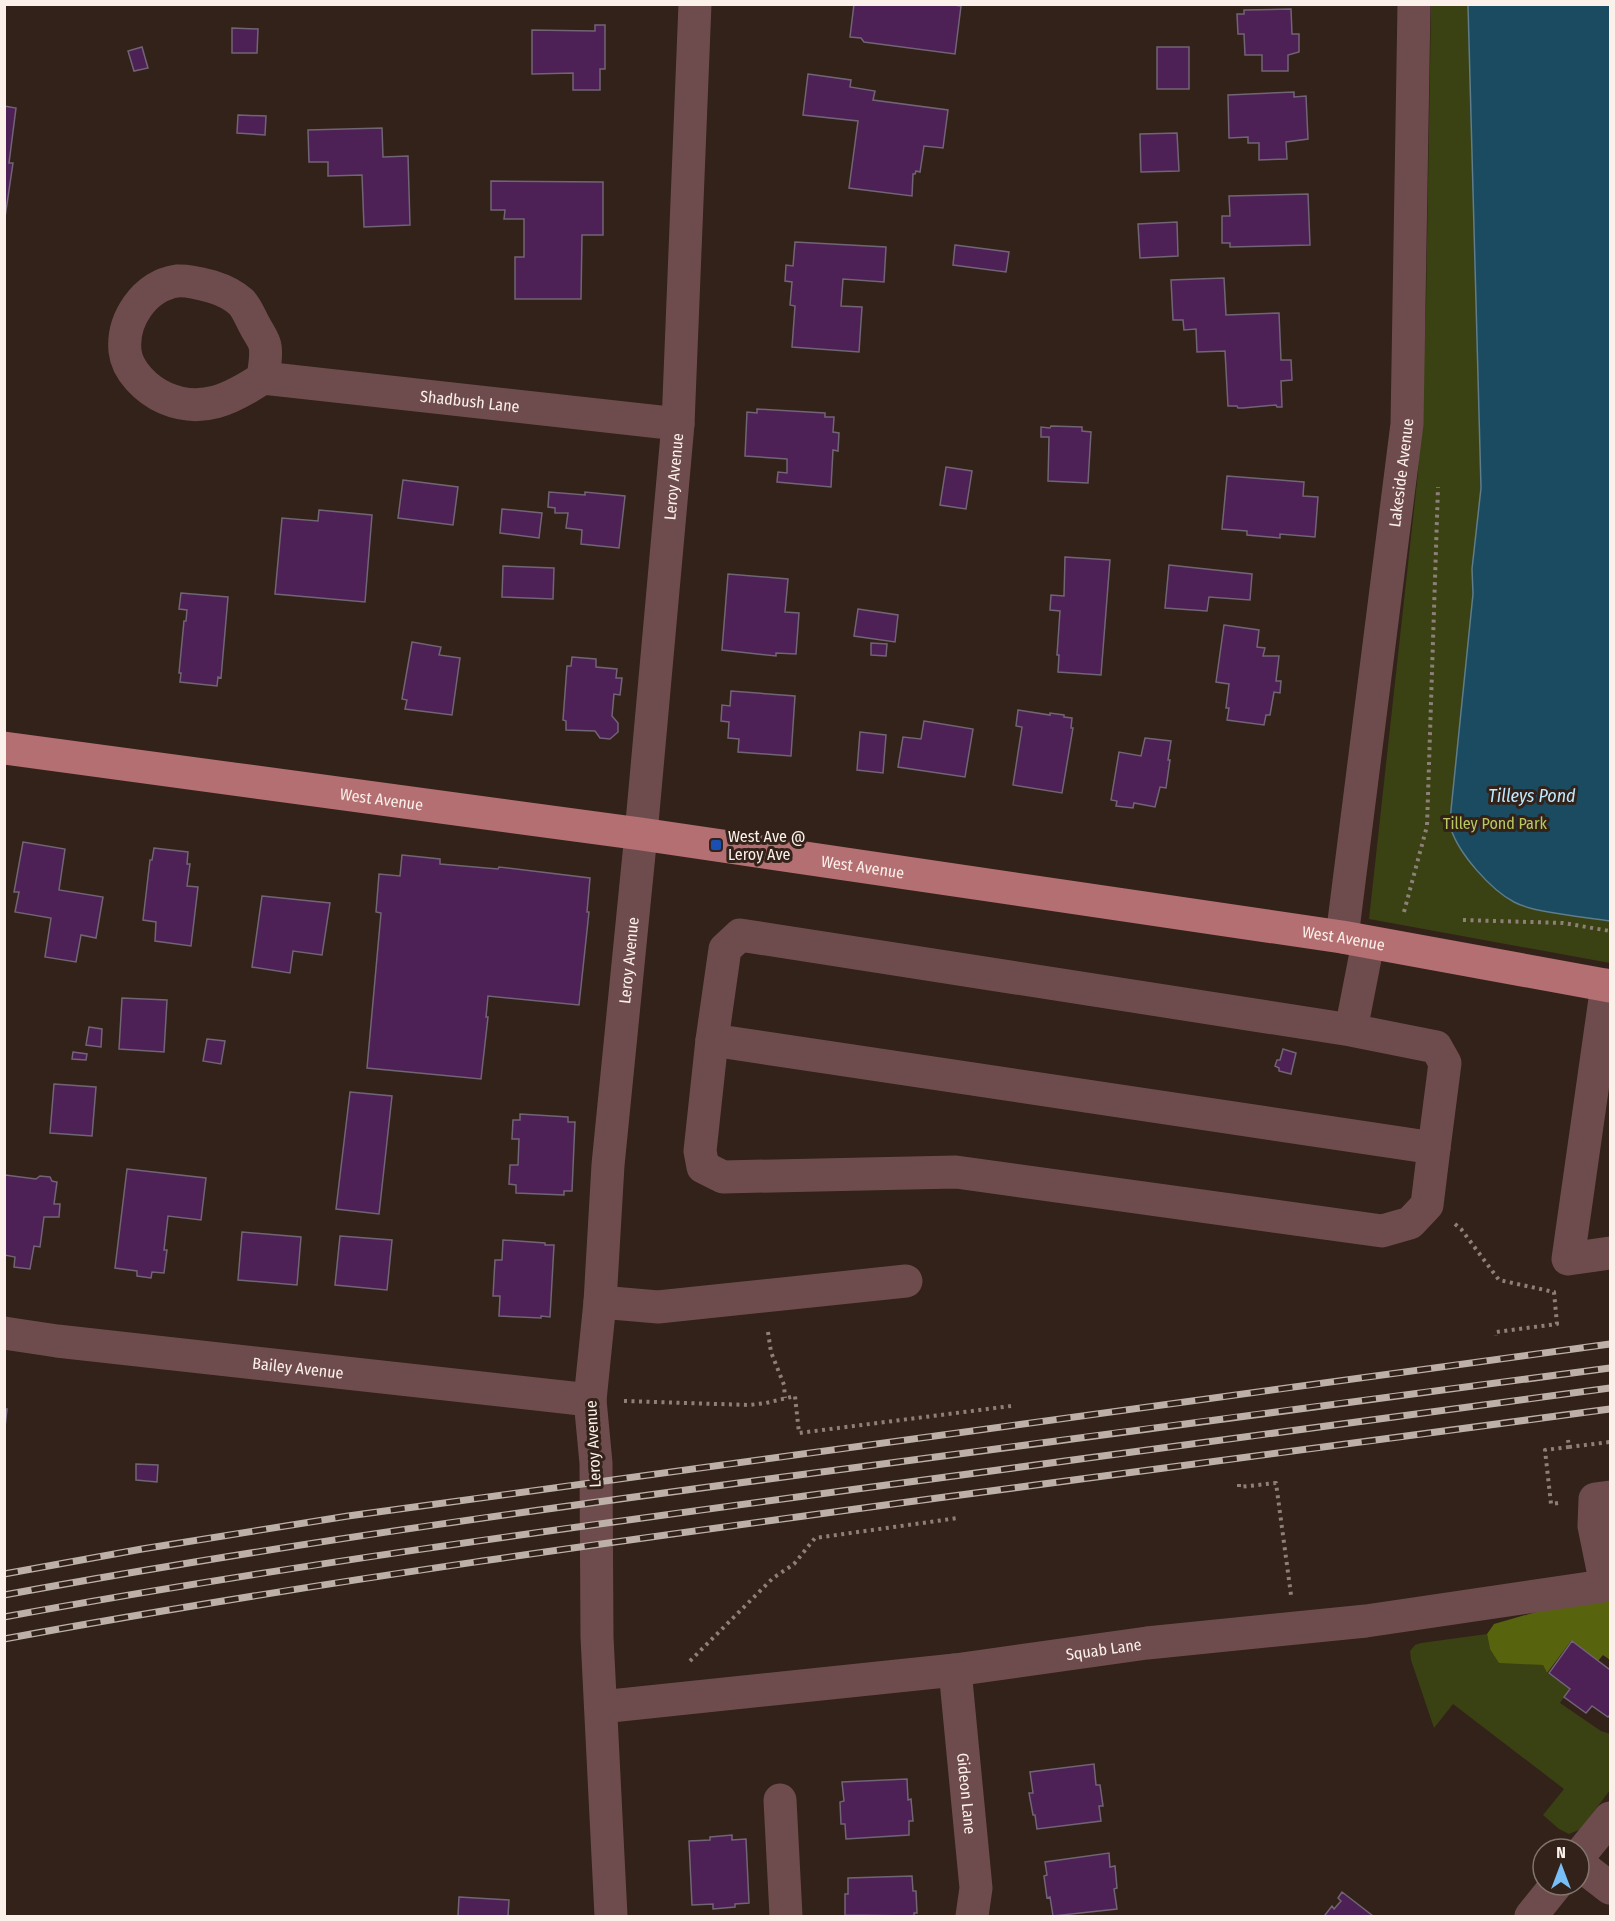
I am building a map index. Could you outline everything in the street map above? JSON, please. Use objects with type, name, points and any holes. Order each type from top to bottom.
[{"type":"main road","name":"West Avenue","points":[[4,748],[641,834],[1355,940],[1609,986]]},
{"type":"street","name":"Leroy Avenue","points":[[611,1917],[597,1637],[596,1463],[590,1400],[600,1302],[608,1165],[678,424],[695,4]]},
{"type":"street","name":"Lakeside Avenue","points":[[1351,1030],[1355,940],[1407,424],[1413,4]]},
{"type":"street","points":[[177,281],[199,282],[224,291],[242,303],[265,347],[263,378],[244,391],[222,401],[200,406],[178,404],[157,394],[138,377],[126,361],[124,343],[127,323],[139,303],[157,289],[177,281]]},
{"type":"street","name":"Shadbush Lane","points":[[263,378],[678,424]]},
{"type":"street","points":[[740,934],[1351,1030],[1436,1047],[1445,1063],[1427,1205],[1410,1223],[1382,1230],[956,1172],[723,1177],[703,1167],[700,1151],[725,949],[740,934]]},
{"type":"street","points":[[1609,986],[1599,1114],[1568,1259],[1611,1253]]},
{"type":"street","points":[[712,1040],[1434,1148]]},
{"type":"street","points":[[600,1302],[658,1307],[906,1281]]},
{"type":"street","name":"Bailey Avenue","points":[[4,1333],[590,1400]]},
{"type":"street","points":[[1608,1585],[1594,1527],[1595,1499],[1611,1497]]},
{"type":"street","name":"Squab Lane","points":[[601,1707],[955,1670],[1148,1643],[1366,1621],[1608,1585]]},
{"type":"street","name":"Gideon Lane","points":[[955,1670],[976,1888],[972,1917]]},
{"type":"street","points":[[780,1800],[786,1917]]},
{"type":"street","points":[[1591,1842],[1611,1818]]},
{"type":"street","points":[[1591,1873],[1611,1888]]},
{"type":"street","points":[[1531,1917],[1547,1897]]},
{"type":"path","points":[[1460,920],[1563,923],[1611,931]]},
{"type":"path","points":[[1469,1240],[1499,1280],[1554,1292],[1557,1324],[1496,1332],[1496,1336]]},
{"type":"path","points":[[764,1296],[771,1352],[784,1385],[785,1398]]},
{"type":"path","points":[[590,1400],[749,1404],[766,1403],[795,1396],[799,1433],[1011,1406]]},
{"type":"path","points":[[1568,1440],[1569,1447]]},
{"type":"path","points":[[1545,1450],[1611,1442]]},
{"type":"path","points":[[1239,1484],[1239,1488],[1276,1483],[1295,1628]]},
{"type":"path","points":[[676,1699],[679,1672],[773,1578],[794,1564],[815,1538],[958,1518]]},
{"type":"green space","name":"Tilleys Pond","points":[[1431,5],[1610,5],[1610,963],[1369,919],[1418,473],[1426,305]]},
{"type":"green space","points":[[1610,1594],[1610,1660],[1603,1655],[1598,1661],[1571,1641],[1547,1673],[1543,1665],[1499,1663],[1490,1649],[1487,1634],[1494,1624],[1592,1596]]},
{"type":"green space","points":[[1487,1634],[1490,1649],[1525,1664],[1543,1665],[1547,1673],[1570,1689],[1560,1703],[1601,1731],[1610,1734],[1610,1790],[1581,1829],[1569,1834],[1559,1829],[1543,1815],[1564,1789],[1453,1704],[1434,1728],[1410,1651],[1415,1645],[1421,1643]]},
{"type":"water","name":"Tilleys Pond","points":[[1468,5],[1610,5],[1610,921],[1547,912],[1514,902],[1486,880],[1468,860],[1451,829],[1473,594],[1472,569],[1481,488]]},
{"type":"building","points":[[854,4],[961,6],[955,54],[864,42],[861,38],[850,37]]},
{"type":"building","points":[[1291,9],[1292,34],[1299,34],[1299,52],[1288,55],[1288,71],[1262,71],[1262,55],[1245,55],[1244,34],[1238,34],[1237,14],[1244,14],[1244,10]]},
{"type":"building","points":[[595,25],[605,25],[605,69],[600,69],[600,90],[573,90],[573,73],[532,74],[532,30],[595,31]]},
{"type":"building","points":[[232,28],[258,29],[257,53],[232,53]]},
{"type":"building","points":[[142,47],[148,68],[134,71],[128,51]]},
{"type":"building","points":[[1157,47],[1189,47],[1189,89],[1157,89]]},
{"type":"building","points":[[808,74],[851,80],[850,87],[875,91],[873,100],[948,110],[943,148],[924,146],[920,172],[916,171],[913,174],[912,196],[849,188],[858,121],[803,115]]},
{"type":"building","points":[[1294,92],[1294,97],[1306,96],[1308,139],[1286,142],[1287,159],[1259,160],[1259,143],[1248,143],[1248,137],[1229,138],[1228,95]]},
{"type":"building","points":[[4,106],[16,108],[9,163],[13,163],[4,224]]},
{"type":"building","points":[[238,115],[266,116],[265,135],[237,133]]},
{"type":"building","points":[[382,128],[383,157],[408,156],[410,225],[364,227],[362,175],[328,176],[328,162],[309,162],[308,130]]},
{"type":"building","points":[[1177,133],[1179,171],[1141,172],[1140,134]]},
{"type":"building","points":[[491,181],[603,182],[603,235],[582,235],[581,299],[515,299],[515,257],[524,257],[524,219],[504,219],[505,210],[491,210]]},
{"type":"building","points":[[1308,194],[1310,245],[1230,247],[1230,243],[1222,243],[1222,216],[1230,216],[1229,196]]},
{"type":"building","points":[[1177,222],[1178,256],[1140,258],[1138,224]]},
{"type":"building","points":[[795,242],[886,247],[884,282],[843,279],[841,306],[862,307],[859,352],[792,347],[795,306],[790,305],[792,282],[785,281],[786,265],[793,266]]},
{"type":"building","points":[[955,245],[1009,252],[1006,272],[953,265]]},
{"type":"building","points":[[1224,278],[1226,315],[1279,313],[1281,360],[1291,360],[1292,380],[1281,381],[1282,407],[1276,405],[1243,408],[1228,406],[1225,351],[1197,352],[1196,329],[1184,330],[1183,320],[1173,320],[1171,280]]},
{"type":"building","points":[[757,409],[825,413],[825,417],[834,417],[833,432],[839,433],[838,451],[833,450],[831,487],[777,482],[778,472],[787,473],[787,459],[745,456],[747,412],[757,413]]},
{"type":"building","points":[[1051,426],[1082,427],[1082,431],[1091,432],[1088,483],[1048,481],[1049,437],[1041,437],[1041,427],[1050,428]]},
{"type":"building","points":[[946,467],[972,471],[966,509],[940,505]]},
{"type":"building","points":[[1227,476],[1304,482],[1303,496],[1318,497],[1315,537],[1280,534],[1280,538],[1247,535],[1247,531],[1222,529]]},
{"type":"building","points":[[403,480],[458,487],[453,525],[398,518]]},
{"type":"building","points":[[549,492],[585,495],[585,492],[625,496],[619,548],[581,544],[582,530],[566,528],[568,513],[555,513],[555,508],[548,507]]},
{"type":"building","points":[[502,509],[542,513],[539,538],[500,533]]},
{"type":"building","points":[[319,510],[372,515],[365,602],[275,594],[282,518],[318,521]]},
{"type":"building","points":[[1065,557],[1110,560],[1101,675],[1058,672],[1060,611],[1050,610],[1051,595],[1064,596]]},
{"type":"building","points":[[1169,565],[1252,574],[1250,600],[1209,597],[1207,611],[1165,608]]},
{"type":"building","points":[[503,566],[554,568],[553,599],[502,597]]},
{"type":"building","points":[[728,574],[788,579],[785,612],[799,613],[796,654],[776,653],[776,656],[722,650]]},
{"type":"building","points":[[181,593],[228,597],[221,678],[218,677],[217,686],[180,682],[184,621],[186,621],[187,610],[179,609]]},
{"type":"building","points":[[858,609],[898,615],[895,642],[854,636]]},
{"type":"building","points":[[1224,625],[1259,630],[1257,647],[1265,648],[1263,656],[1279,656],[1276,681],[1281,681],[1280,693],[1274,692],[1270,715],[1266,715],[1264,725],[1227,720],[1229,684],[1216,682]]},
{"type":"building","points":[[412,642],[441,647],[439,655],[460,658],[452,715],[405,709],[407,700],[402,699]]},
{"type":"building","points":[[871,643],[887,644],[886,656],[871,655]]},
{"type":"building","points":[[572,657],[596,659],[596,667],[617,669],[616,678],[622,678],[620,695],[614,694],[612,716],[618,723],[618,732],[610,739],[600,738],[595,731],[566,730],[566,721],[563,720],[567,666],[571,666]]},
{"type":"building","points":[[731,691],[795,696],[791,756],[738,752],[739,739],[728,738],[729,722],[721,721],[722,705],[730,706]]},
{"type":"building","points":[[1018,710],[1072,718],[1071,728],[1073,728],[1062,793],[1013,785],[1022,727],[1016,726]]},
{"type":"building","points":[[924,721],[973,729],[965,777],[898,767],[903,737],[921,739]]},
{"type":"building","points":[[860,732],[886,735],[883,773],[857,770]]},
{"type":"building","points":[[1145,738],[1171,741],[1166,788],[1160,787],[1155,807],[1134,803],[1133,808],[1116,806],[1117,801],[1111,800],[1119,752],[1141,756]]},
{"type":"building","points":[[23,842],[65,849],[59,890],[103,897],[96,938],[81,935],[76,962],[45,957],[51,918],[15,912],[19,892],[14,892]]},
{"type":"building","points":[[154,848],[188,852],[187,864],[190,864],[187,886],[198,887],[191,946],[155,941],[156,922],[143,920],[150,860],[152,860]]},
{"type":"building","points":[[402,855],[440,859],[440,864],[498,869],[499,867],[590,878],[587,912],[589,912],[579,1005],[488,996],[481,1079],[367,1068],[381,913],[376,912],[379,874],[400,876]]},
{"type":"building","points":[[262,896],[330,903],[322,955],[293,951],[290,973],[252,967]]},
{"type":"building","points":[[122,998],[167,1000],[164,1052],[119,1049]]},
{"type":"building","points":[[89,1027],[102,1029],[101,1047],[86,1045]]},
{"type":"building","points":[[207,1039],[225,1041],[221,1064],[203,1061]]},
{"type":"building","points":[[1283,1049],[1296,1053],[1291,1074],[1279,1071],[1279,1068],[1275,1066],[1277,1060],[1280,1060]]},
{"type":"building","points":[[73,1052],[87,1054],[86,1060],[72,1059]]},
{"type":"building","points":[[54,1084],[96,1087],[92,1136],[50,1133]]},
{"type":"building","points":[[350,1092],[392,1096],[379,1214],[336,1209]]},
{"type":"building","points":[[520,1114],[568,1117],[568,1122],[575,1122],[572,1191],[564,1191],[564,1195],[516,1193],[516,1185],[509,1184],[510,1165],[518,1165],[519,1139],[512,1139],[513,1120],[520,1120]]},
{"type":"building","points":[[127,1169],[206,1178],[201,1220],[168,1216],[164,1273],[152,1272],[151,1278],[137,1276],[137,1271],[115,1268]]},
{"type":"building","points":[[5,1175],[36,1179],[40,1176],[50,1177],[52,1181],[57,1182],[54,1204],[60,1204],[59,1217],[44,1217],[40,1247],[34,1246],[30,1269],[14,1267],[15,1257],[4,1255]]},
{"type":"building","points":[[242,1232],[301,1237],[297,1285],[238,1280]]},
{"type":"building","points":[[340,1236],[392,1240],[387,1290],[335,1285]]},
{"type":"building","points":[[503,1240],[554,1245],[550,1317],[499,1316],[500,1296],[493,1296],[495,1260],[502,1260]]},
{"type":"building","points":[[4,1409],[7,1409],[4,1436]]},
{"type":"building","points":[[136,1464],[158,1465],[157,1482],[136,1480]]},
{"type":"building","points":[[1572,1641],[1609,1669],[1610,1667],[1610,1715],[1608,1717],[1592,1706],[1586,1713],[1564,1697],[1570,1689],[1549,1673]]},
{"type":"building","points":[[1094,1764],[1096,1785],[1100,1785],[1103,1806],[1099,1806],[1101,1821],[1037,1829],[1029,1793],[1033,1793],[1030,1772]]},
{"type":"building","points":[[907,1779],[908,1800],[911,1799],[913,1821],[909,1821],[909,1835],[846,1839],[845,1824],[841,1824],[840,1802],[844,1801],[842,1782]]},
{"type":"building","points":[[732,1835],[732,1840],[746,1839],[749,1903],[713,1909],[713,1904],[692,1905],[689,1841],[710,1840],[710,1837]]},
{"type":"building","points":[[1109,1853],[1110,1867],[1115,1866],[1117,1888],[1114,1889],[1117,1909],[1053,1916],[1050,1897],[1047,1898],[1045,1862]]},
{"type":"building","points":[[912,1876],[913,1891],[916,1891],[917,1913],[914,1913],[914,1916],[845,1915],[848,1878]]},
{"type":"building","points":[[1342,1892],[1373,1916],[1325,1915],[1332,1906],[1334,1909],[1341,1901],[1338,1898]]},
{"type":"building","points":[[459,1897],[509,1900],[508,1916],[458,1916]]},
{"type":"railway","points":[[4,1574],[348,1516],[1610,1344]]},
{"type":"railway","points":[[4,1595],[221,1558],[548,1509],[1610,1368]]},
{"type":"railway","points":[[4,1617],[209,1582],[518,1535],[1610,1388]]},
{"type":"railway","points":[[4,1639],[231,1600],[573,1548],[1610,1409]]},
{"type":"place","name":"West Ave @ Leroy Ave","points":[[716,845]]},
{"type":"park label","name":"Tilley Pond Park","points":[[1495,823]]}]
